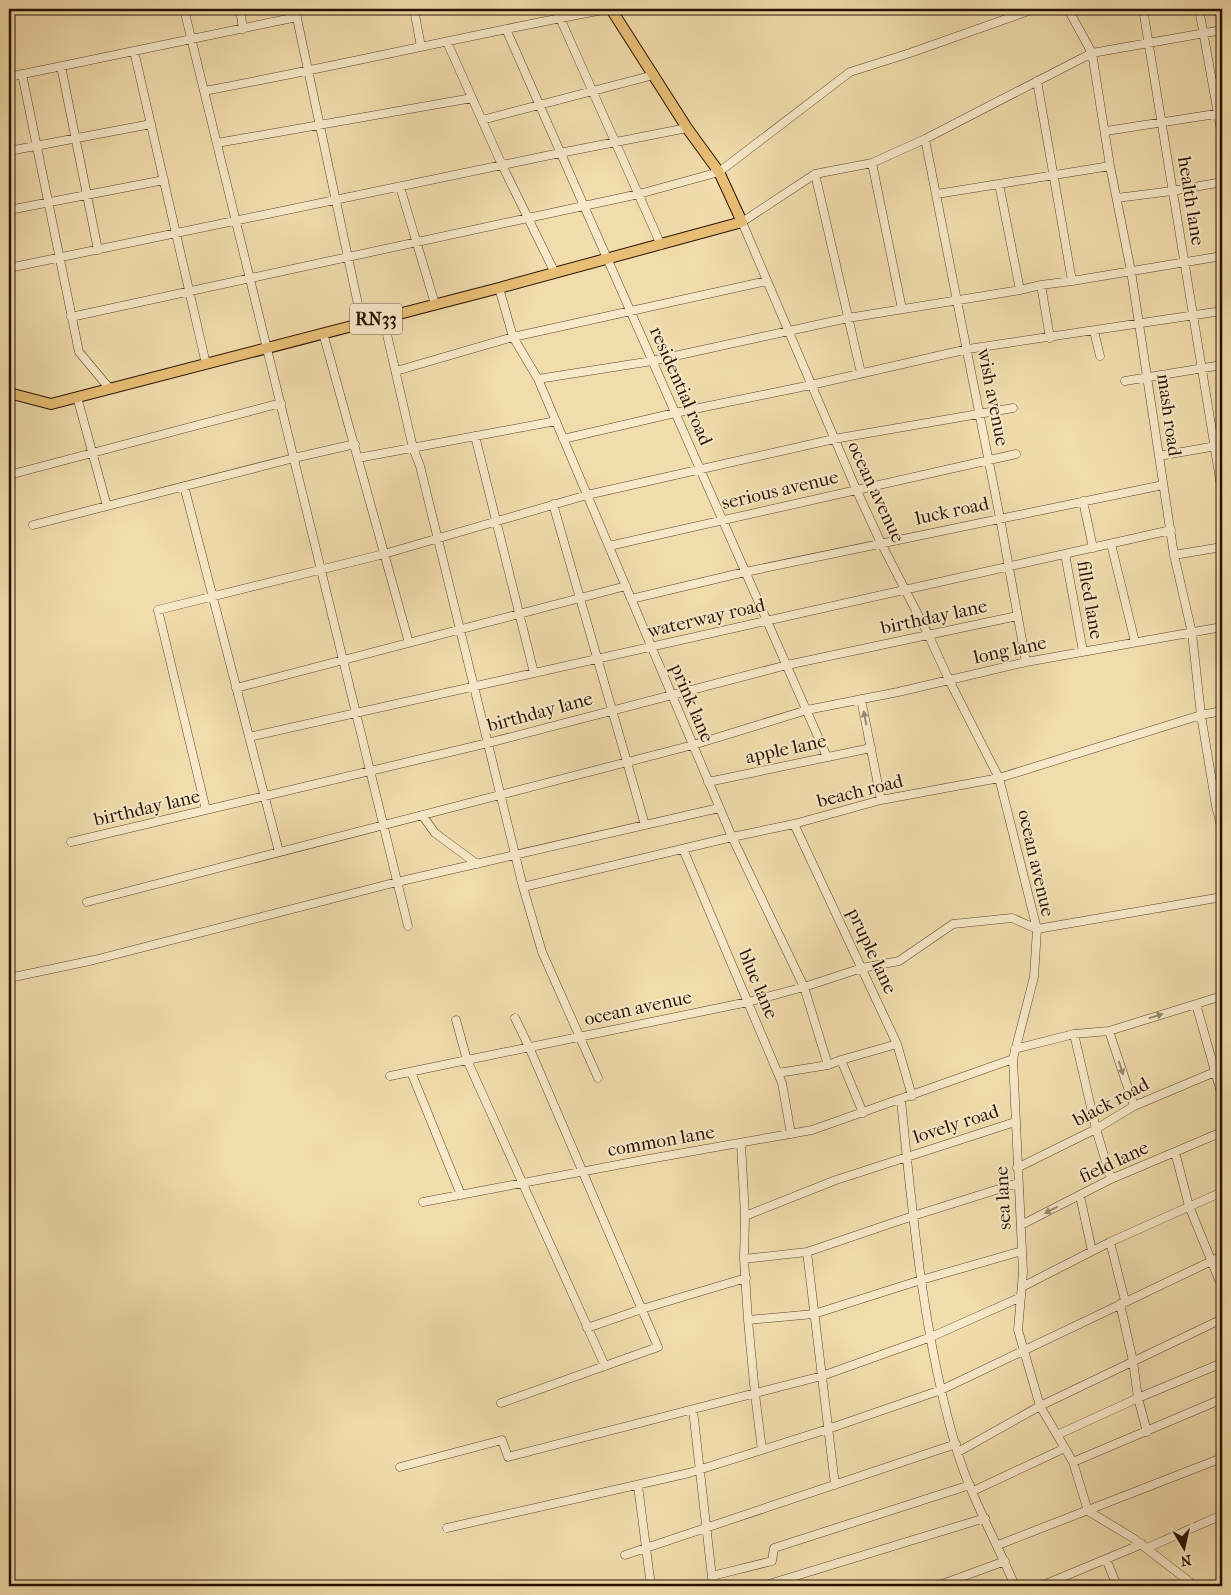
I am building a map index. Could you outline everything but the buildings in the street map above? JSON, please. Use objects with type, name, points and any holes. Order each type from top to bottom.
[{"type":"main road","points":[[610,9],[687,128],[720,172],[742,222]]},
{"type":"main road","name":"RN33","points":[[9,393],[51,404],[499,288],[742,222]]},
{"type":"street","points":[[184,9],[408,926]]},
{"type":"street","points":[[240,9],[243,28]]},
{"type":"street","points":[[295,9],[362,323]]},
{"type":"street","points":[[414,9],[421,47]]},
{"type":"street","points":[[204,90],[308,71],[610,9]]},
{"type":"street","points":[[72,317],[639,194],[720,172],[850,72],[1034,9]]},
{"type":"street","name":"mash road","points":[[1068,9],[1092,53],[1106,131],[1110,166],[1131,272],[1174,555],[1192,633],[1200,715],[1219,805],[1222,830]]},
{"type":"street","name":"health lane","points":[[1143,9],[1202,369],[1218,446],[1222,492]]},
{"type":"street","points":[[1199,9],[1220,114],[1222,136]]},
{"type":"street","points":[[9,77],[297,17]]},
{"type":"street","points":[[560,18],[661,245]]},
{"type":"street","name":"residential road","points":[[506,29],[827,756]]},
{"type":"street","name":"RN33","points":[[742,222],[815,174],[872,163],[925,139],[1092,53],[1222,30]]},
{"type":"street","points":[[447,42],[502,165],[554,273]]},
{"type":"street","points":[[134,51],[206,364]]},
{"type":"street","points":[[61,66],[98,250]]},
{"type":"street","points":[[22,74],[78,352],[110,389]]},
{"type":"street","points":[[482,120],[654,75]]},
{"type":"street","points":[[1038,81],[1072,281]]},
{"type":"street","points":[[217,143],[472,98]]},
{"type":"street","points":[[1106,131],[1220,114]]},
{"type":"street","points":[[9,151],[151,124]]},
{"type":"street","points":[[9,268],[687,128]]},
{"type":"street","name":"wish avenue","points":[[925,139],[968,349],[1026,662]]},
{"type":"street","points":[[872,163],[902,309]]},
{"type":"street","points":[[937,194],[1110,166]]},
{"type":"street","points":[[815,174],[861,373]]},
{"type":"street","points":[[9,210],[164,180]]},
{"type":"street","points":[[1117,198],[1222,182]]},
{"type":"street","points":[[999,184],[1020,290]]},
{"type":"street","points":[[400,187],[435,304]]},
{"type":"street","name":"ocean avenue","points":[[742,222],[856,489],[881,543],[999,778],[1037,929]]},
{"type":"street","points":[[538,379],[652,361],[848,318],[1222,256]]},
{"type":"street","points":[[396,371],[512,337],[767,280]]},
{"type":"street","points":[[1041,285],[1050,338]]},
{"type":"street","name":"prink lane","points":[[499,288],[512,337],[538,379],[719,808],[804,987],[828,1065]]},
{"type":"street","points":[[563,440],[675,413],[811,385],[968,349],[1222,311]]},
{"type":"street","points":[[383,318],[413,448],[420,466],[523,887],[542,952],[598,1078]]},
{"type":"street","points":[[1094,331],[1100,356]]},
{"type":"street","points":[[323,333],[409,643]]},
{"type":"street","points":[[1125,381],[1222,365]]},
{"type":"street","points":[[78,397],[106,506]]},
{"type":"street","points":[[9,475],[280,403]]},
{"type":"street","points":[[206,810],[158,610],[384,554],[586,495],[834,439],[980,412],[1013,408]]},
{"type":"street","points":[[358,458],[556,421]]},
{"type":"street","points":[[475,436],[534,673]]},
{"type":"street","points":[[33,525],[355,444]]},
{"type":"street","points":[[1159,456],[1218,446]]},
{"type":"street","name":"serious avenue","points":[[609,546],[1016,454]]},
{"type":"street","name":"luck road","points":[[631,599],[745,572],[1163,484]]},
{"type":"street","points":[[184,486],[279,852]]},
{"type":"street","points":[[1083,501],[1092,548]]},
{"type":"street","points":[[553,504],[645,825]]},
{"type":"street","name":"waterway road","points":[[249,737],[1171,530]]},
{"type":"street","points":[[1111,544],[1135,642]]},
{"type":"street","points":[[1174,555],[1222,547]]},
{"type":"street","name":"filled lane","points":[[1065,554],[1083,651]]},
{"type":"street","points":[[236,688],[626,586]]},
{"type":"street","name":"birthday lane","points":[[71,842],[488,743],[787,665],[1017,616]]},
{"type":"street","name":"long lane","points":[[87,902],[693,745],[807,710],[1026,662],[1222,627]]},
{"type":"street","points":[[861,699],[881,800]]},
{"type":"street","name":"beach road","points":[[523,887],[794,824],[881,800],[999,778],[1200,715],[1222,711]]},
{"type":"street","name":"apple lane","points":[[708,782],[871,748]]},
{"type":"street","points":[[9,978],[94,960],[398,882],[719,808]]},
{"type":"street","points":[[422,815],[435,833],[476,864]]},
{"type":"street","name":"pruple lane","points":[[794,824],[897,1044],[912,1096]]},
{"type":"street","name":"blue lane","points":[[683,849],[782,1083],[791,1134]]},
{"type":"street","points":[[1037,929],[1222,897]]},
{"type":"street","name":"ocean avenue","points":[[390,1076],[748,1002],[804,987],[862,968],[899,961],[953,924],[1012,918],[1037,929]]},
{"type":"street","name":"sea lane","points":[[1037,929],[1034,977],[1013,1059],[1017,1168],[1024,1272],[1018,1330],[1040,1406],[1073,1462],[1088,1511]]},
{"type":"street","points":[[1015,1049],[1074,1034],[1109,1031],[1222,996]]},
{"type":"street","points":[[1196,1004],[1219,1070],[1222,1096]]},
{"type":"street","points":[[501,1403],[658,1347],[530,1047],[515,1018]]},
{"type":"street","points":[[456,1020],[467,1060],[604,1366]]},
{"type":"street","points":[[1109,1031],[1134,1106]]},
{"type":"street","points":[[1074,1034],[1096,1129],[1111,1179]]},
{"type":"street","points":[[778,1073],[828,1065],[897,1044]]},
{"type":"street","name":"common lane","points":[[423,1202],[812,1130],[1013,1059]]},
{"type":"street","points":[[840,1060],[863,1113]]},
{"type":"street","name":"black road","points":[[1017,1168],[1096,1129],[1134,1106],[1219,1070]]},
{"type":"street","points":[[410,1072],[461,1194]]},
{"type":"street","points":[[901,1100],[921,1280],[941,1390],[957,1448],[971,1488],[1015,1586]]},
{"type":"street","name":"lovely road","points":[[745,1216],[836,1180],[1015,1122]]},
{"type":"street","name":"field lane","points":[[1021,1225],[1111,1179],[1222,1132]]},
{"type":"street","points":[[741,1144],[745,1216],[744,1259],[748,1320],[754,1394],[762,1450]]},
{"type":"street","points":[[1175,1152],[1189,1206],[1222,1287]]},
{"type":"street","points":[[744,1259],[807,1252],[913,1216],[1018,1184]]},
{"type":"street","points":[[1022,1287],[1110,1242],[1222,1192]]},
{"type":"street","points":[[1080,1196],[1092,1251]]},
{"type":"street","points":[[1110,1242],[1134,1361],[1138,1398],[1147,1432]]},
{"type":"street","points":[[748,1320],[814,1314],[921,1280],[1022,1251]]},
{"type":"street","points":[[807,1252],[834,1485]]},
{"type":"street","points":[[447,1528],[638,1486],[828,1430],[941,1390],[1222,1256]]},
{"type":"street","points":[[587,1328],[642,1309],[746,1278]]},
{"type":"street","points":[[400,1468],[502,1440],[508,1457],[822,1376],[931,1337],[1021,1297]]},
{"type":"street","points":[[624,1555],[834,1485],[957,1448],[1222,1319]]},
{"type":"street","points":[[1057,1435],[1138,1398],[1222,1363]]},
{"type":"street","points":[[1073,1462],[1222,1399]]},
{"type":"street","points":[[693,1410],[713,1586]]},
{"type":"street","points":[[712,1576],[772,1561],[774,1548],[971,1488],[1065,1448]]},
{"type":"street","points":[[998,1545],[1222,1459]]},
{"type":"street","points":[[638,1486],[651,1586]]},
{"type":"street","points":[[1088,1511],[1144,1546],[1195,1586]]},
{"type":"street","points":[[1041,1586],[1222,1515]]},
{"type":"street","points":[[763,1586],[985,1518]]},
{"type":"street","points":[[1106,1559],[1117,1586]]},
{"type":"street","points":[[937,1586],[1005,1561]]},
{"type":"street","points":[[1216,1586],[1222,1584]]}]
